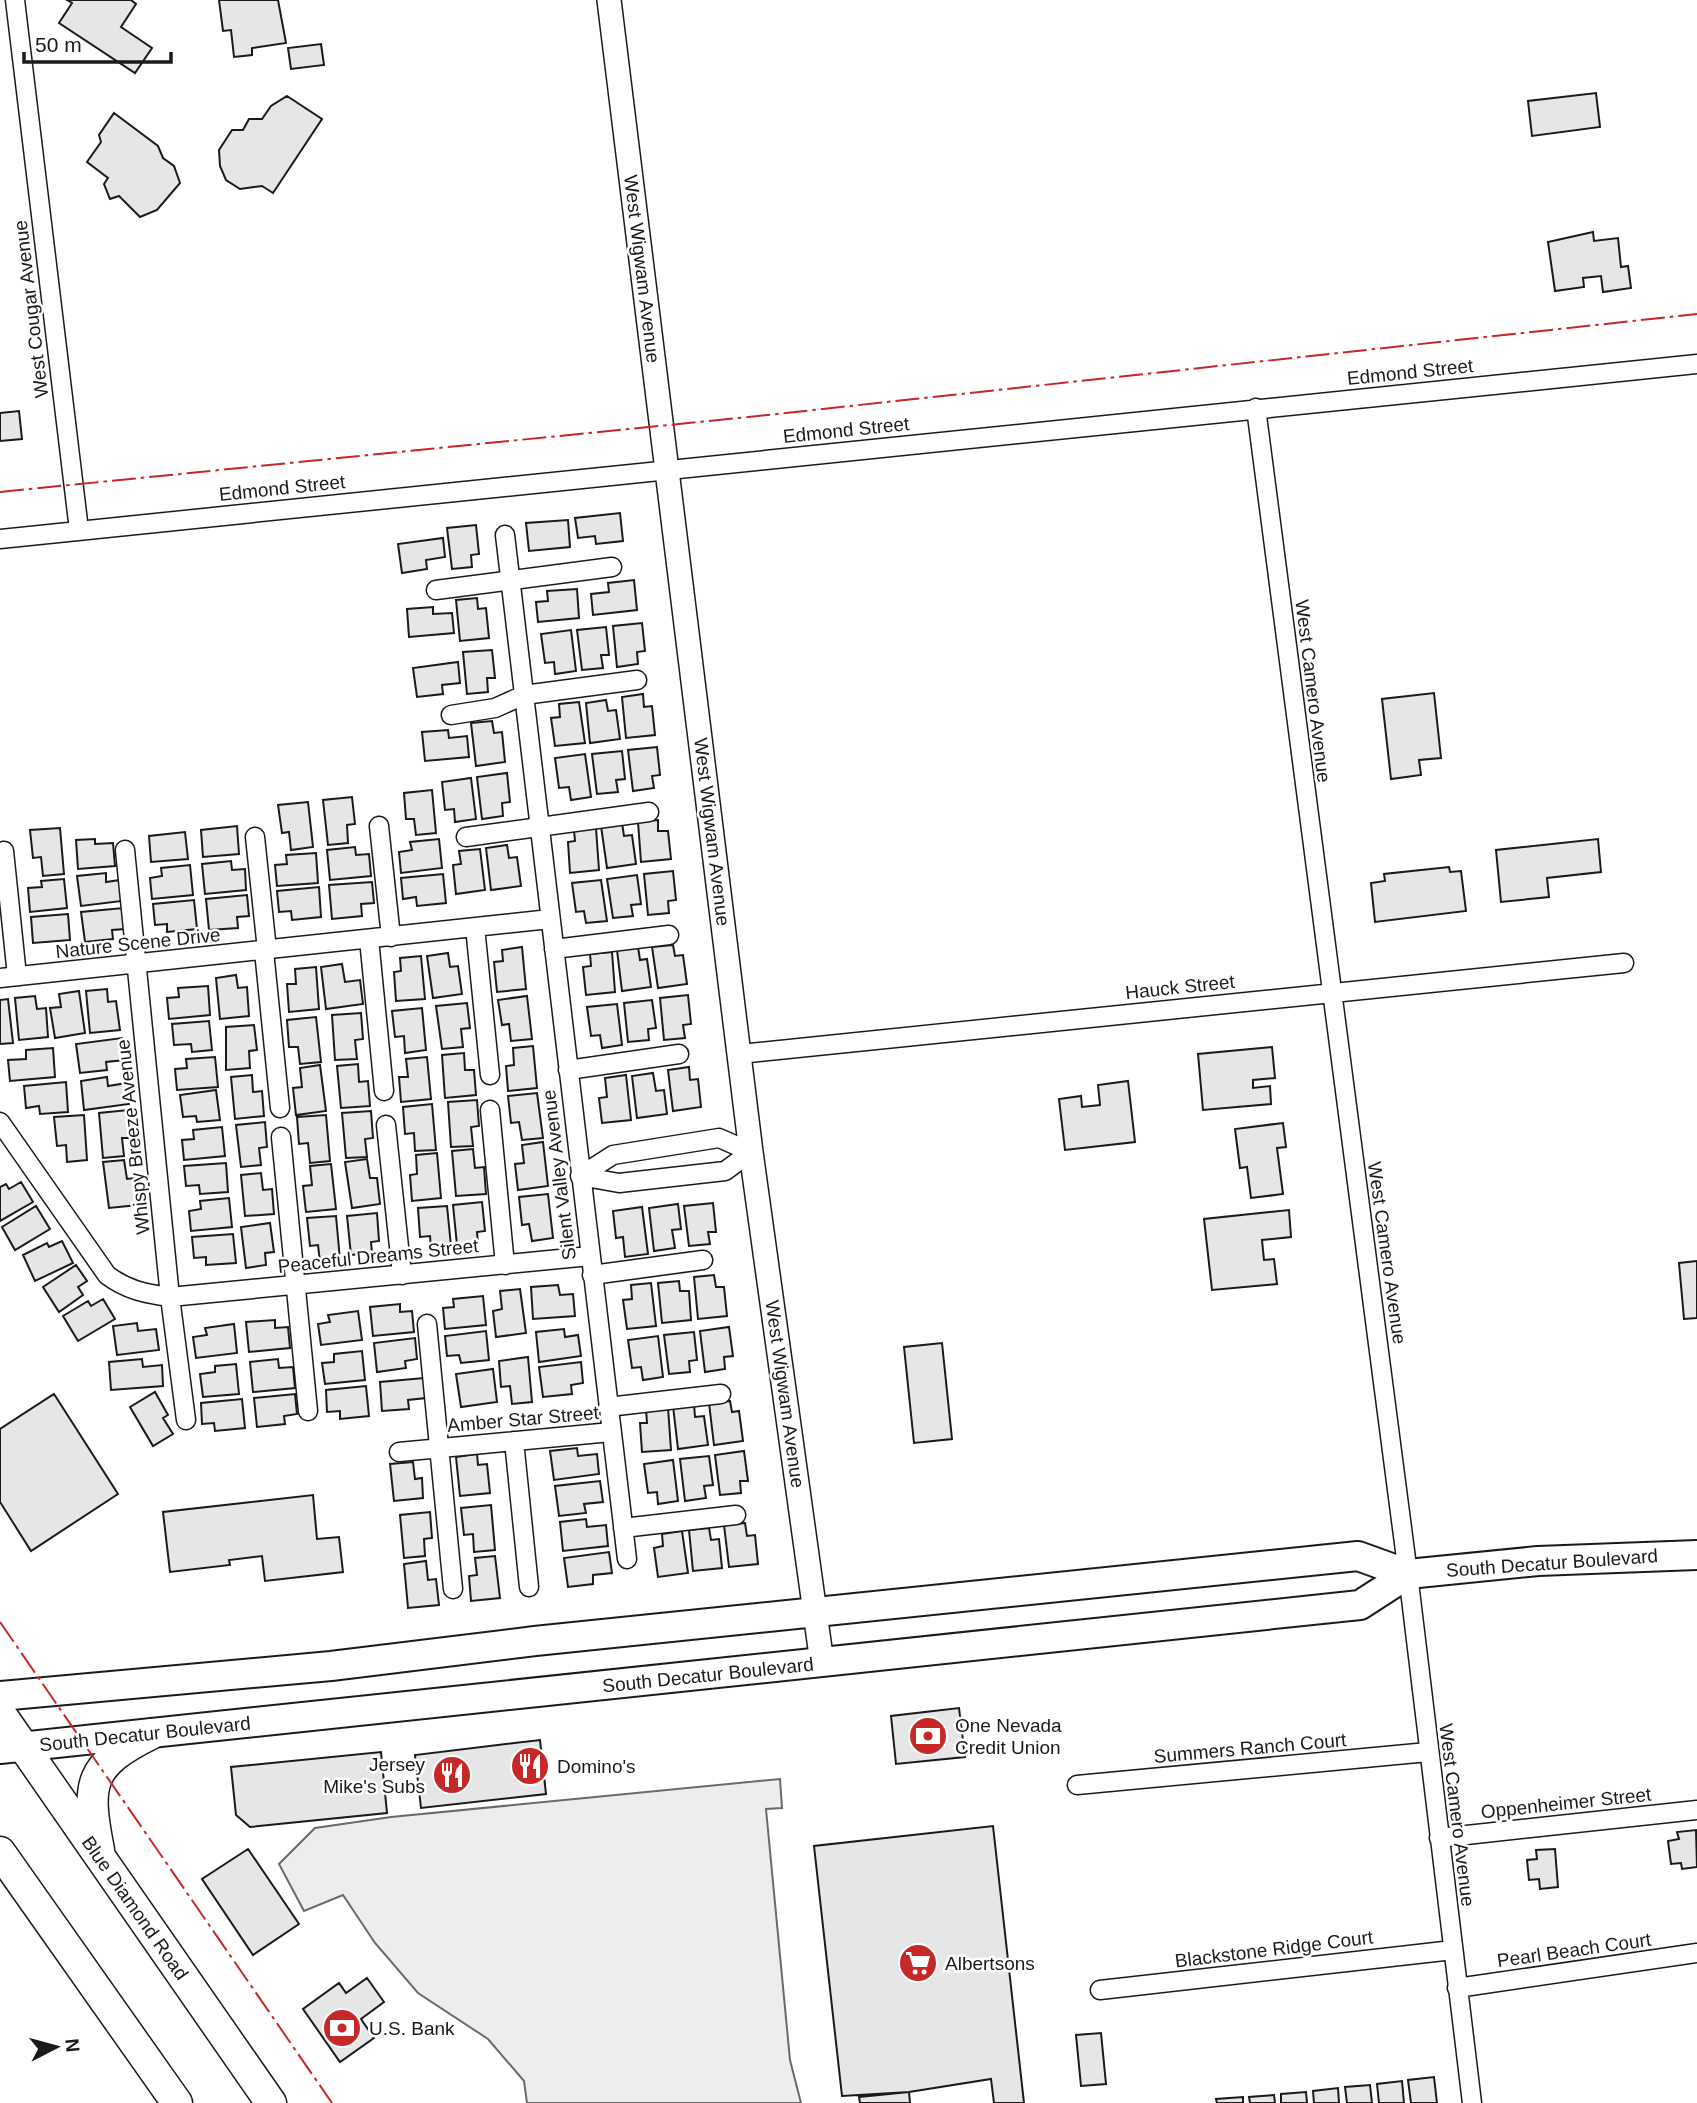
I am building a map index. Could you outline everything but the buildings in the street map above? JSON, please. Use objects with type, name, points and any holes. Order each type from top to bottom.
[{"type":"highway","name":"Blue Diamond Road","points":[[0,1713],[11,1748],[102,1861],[271,2103]]},
{"type":"highway","points":[[102,1861],[92,1813],[98,1771],[116,1753],[151,1734]]},
{"type":"highway","points":[[0,1852],[177,2103]]},
{"type":"main road","name":"South Decatur Boulevard","points":[[0,1696],[343,1665],[815,1612],[1358,1556],[1408,1574],[1538,1561],[1697,1555]]},
{"type":"main road","name":"South Decatur Boulevard","points":[[11,1748],[1360,1605],[1408,1574]]},
{"type":"street","name":"West Cougar Avenue","points":[[15,0],[79,530]]},
{"type":"street","name":"West Wigwam Avenue","points":[[609,0],[751,1152],[822,1663]]},
{"type":"street","name":"Edmond Street","points":[[0,538],[1697,364]]},
{"type":"street","name":"West Camero Avenue","points":[[1256,408],[1408,1574],[1472,2103]]},
{"type":"street","name":"Silent Valley Avenue","points":[[505,535],[627,1559]]},
{"type":"street","points":[[436,590],[612,567]]},
{"type":"street","points":[[451,715],[495,708],[524,695],[637,680]]},
{"type":"street","points":[[466,837],[649,812]]},
{"type":"street","points":[[379,826],[391,937]]},
{"type":"street","points":[[255,837],[279,1108]]},
{"type":"street","name":"Whispy Breeze Avenue","points":[[125,850],[170,1297],[186,1420]]},
{"type":"street","name":"Nature Scene Drive","points":[[4,851],[9,977],[550,919]]},
{"type":"street","points":[[475,927],[489,1075]]},
{"type":"street","points":[[554,949],[669,935]]},
{"type":"street","points":[[369,939],[384,1091]]},
{"type":"street","name":"Hauck Street","points":[[740,1054],[1624,962]]},
{"type":"street","name":"Silent Valley Avenue","points":[[568,1070],[679,1054]]},
{"type":"street","points":[[490,1110],[505,1265]]},
{"type":"street","name":"Peaceful Dreams Street","points":[[0,1122],[107,1275],[122,1287],[170,1297],[590,1256]]},
{"type":"street","points":[[386,1125],[402,1275]]},
{"type":"street","points":[[281,1138],[307,1412]]},
{"type":"street","points":[[580,1176],[613,1155],[719,1138],[751,1152]]},
{"type":"street","points":[[580,1176],[619,1183],[725,1171],[751,1152]]},
{"type":"street","name":"Silent Valley Avenue","points":[[592,1275],[703,1260]]},
{"type":"street","name":"Amber Star Street","points":[[427,1324],[453,1589]]},
{"type":"street","points":[[608,1407],[722,1394]]},
{"type":"street","name":"Amber Star Street","points":[[400,1452],[611,1432]]},
{"type":"street","points":[[514,1441],[529,1587]]},
{"type":"street","points":[[623,1528],[736,1515]]},
{"type":"street","name":"Summers Ranch Court","points":[[1077,1785],[1428,1752]]},
{"type":"street","name":"Oppenheimer Street","points":[[1439,1838],[1697,1810]]},
{"type":"street","name":"Blackstone Ridge Court","points":[[1100,1990],[1453,1950]]},
{"type":"street","name":"Pearl Beach Court","points":[[1457,1988],[1697,1953]]},
{"type":"shaded area","points":[[780,1779],[782,1808],[766,1809],[790,2060],[801,2103],[527,2103],[524,2081],[488,2039],[418,1993],[375,1943],[343,1895],[304,1911],[279,1864],[315,1828],[391,1817]]},
{"type":"power","points":[[0,492],[758,416],[1697,314]]},
{"type":"power","points":[[0,1622],[332,2103]]},
{"type":"place","name":"One Nevada Credit Union","points":[[928,1736]]},
{"type":"place","name":"Domino's","points":[[530,1766]]},
{"type":"place","name":"Jersey Mike's Subs","points":[[452,1775]]},
{"type":"place","name":"Albertsons","points":[[918,1963]]},
{"type":"place","name":"U.S. Bank","points":[[342,2028]]}]
